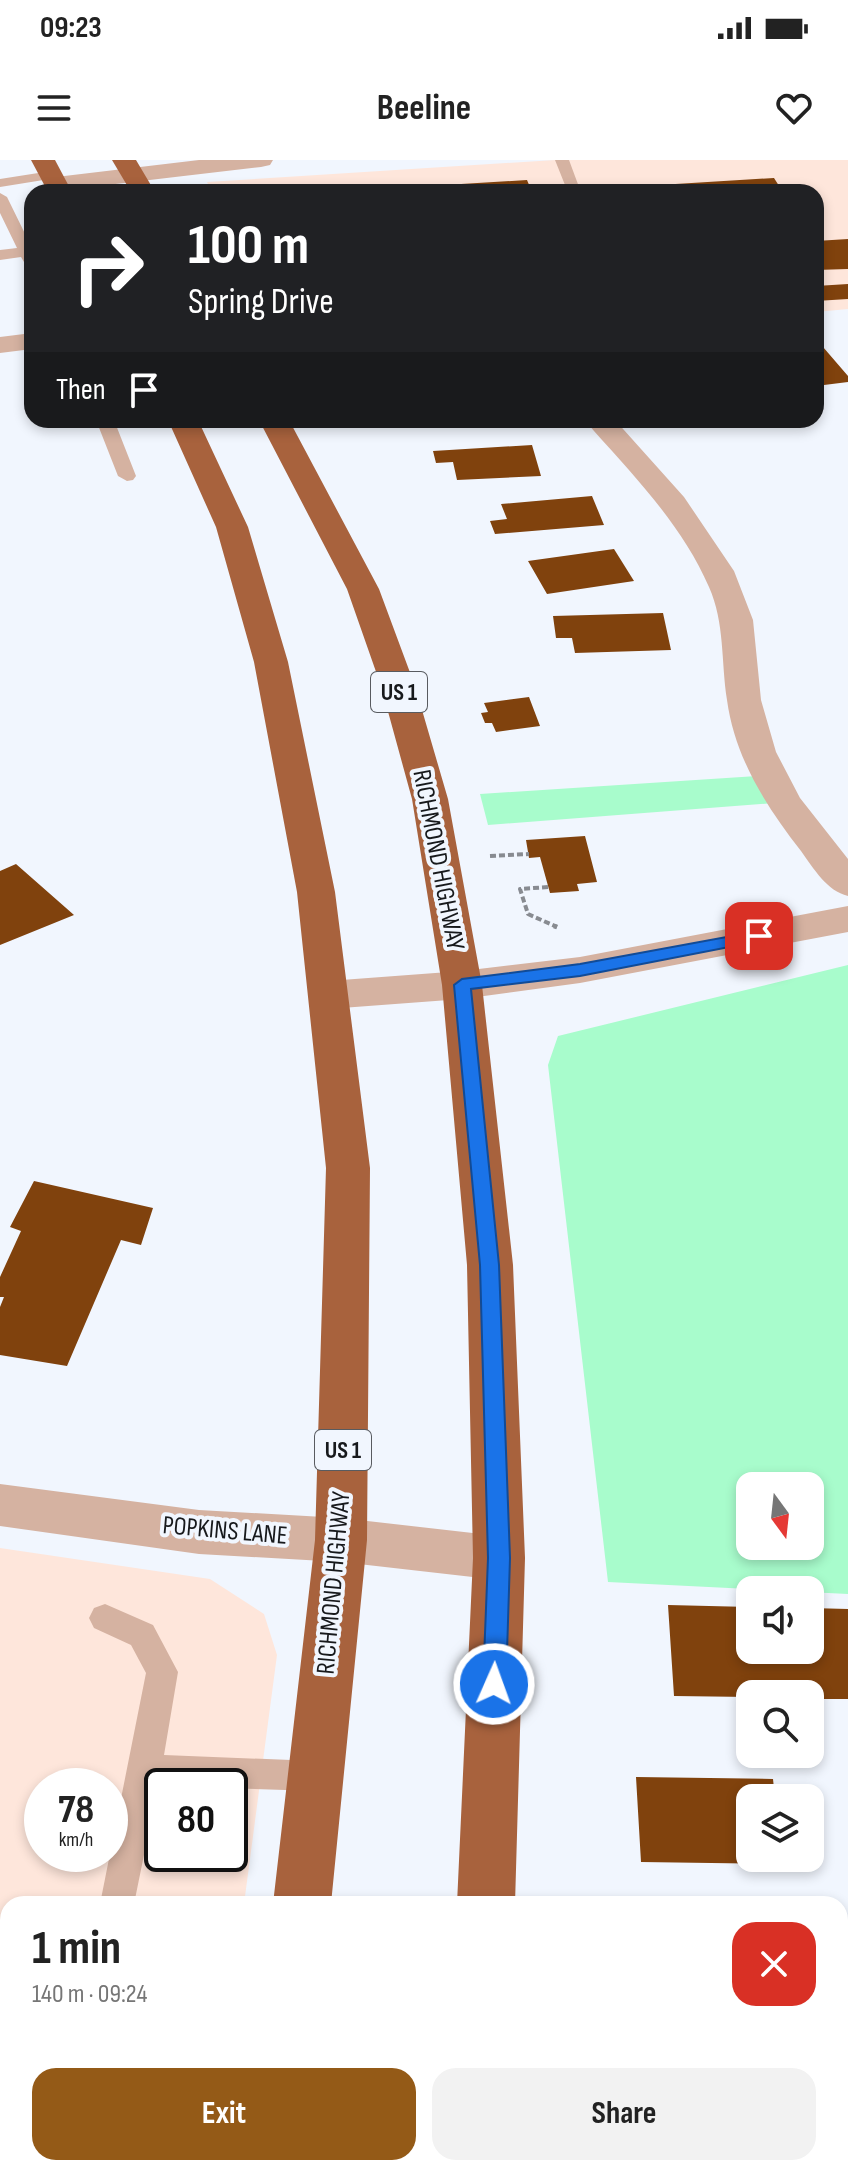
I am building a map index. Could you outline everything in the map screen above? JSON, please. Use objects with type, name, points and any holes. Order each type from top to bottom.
[{"type":"highway","name":"RICHMOND HIGHWAY","points":[[187,428],[232,527],[271,662],[316,892],[348,1168],[341,1540],[303,1896]]},
{"type":"highway","name":"RICHMOND HIGHWAY","points":[[278,428],[363,589],[398,686],[430,799],[462,985],[490,1265],[499,1558],[486,1896]]},
{"type":"street","points":[[53,178],[133,175],[261,160]]},
{"type":"street","points":[[0,345],[24,342]]},
{"type":"street","points":[[607,428],[668,499],[705,551],[727,589],[742,650],[744,700],[751,734],[771,784],[848,884]]},
{"type":"street","points":[[328,995],[462,985],[580,970],[848,919]]},
{"type":"street","name":"POPKINS LANE","points":[[0,1505],[199,1532],[341,1540],[499,1558]]},
{"type":"lane","points":[[562,160],[571,184]]},
{"type":"lane","points":[[0,183],[53,178]]},
{"type":"lane","points":[[0,197],[24,247]]},
{"type":"lane","points":[[0,255],[24,257]]},
{"type":"lane","points":[[108,428],[127,476]]},
{"type":"lane","points":[[105,1618],[142,1635],[162,1672],[145,1768]]},
{"type":"lane","points":[[248,1774],[316,1776]]},
{"type":"lane","points":[[119,1896],[144,1775]]},
{"type":"path","points":[[496,856],[529,854]]},
{"type":"path","points":[[548,887],[520,889],[528,914],[559,928],[557,934]]},
{"type":"shaded area","points":[[555,160],[848,160],[848,309],[824,311],[824,184],[207,182]]},
{"type":"shaded area","points":[[0,1548],[210,1579],[264,1614],[277,1655],[245,1896],[0,1896]]},
{"type":"green space","points":[[757,776],[775,803],[488,825],[480,794]]},
{"type":"green space","points":[[848,965],[848,1594],[824,1593],[824,1576],[736,1576],[736,1588],[608,1582],[548,1065],[558,1036]]},
{"type":"building","points":[[774,178],[778,184],[676,184]]},
{"type":"building","points":[[527,180],[529,184],[461,184]]},
{"type":"building","points":[[848,239],[848,269],[824,270],[824,240]]},
{"type":"building","points":[[848,284],[848,299],[824,300],[824,286]]},
{"type":"building","points":[[824,348],[848,376],[848,382],[824,385]]},
{"type":"building","points":[[532,445],[541,476],[457,480],[453,462],[436,463],[433,451]]},
{"type":"building","points":[[592,496],[604,525],[495,534],[490,521],[507,519],[501,504]]},
{"type":"building","points":[[614,549],[634,581],[547,594],[528,561]]},
{"type":"building","points":[[663,613],[671,650],[575,653],[572,638],[556,638],[553,616]]},
{"type":"building","points":[[529,697],[540,726],[496,732],[492,723],[485,723],[481,713],[488,712],[484,703]]},
{"type":"building","points":[[585,836],[597,882],[577,884],[579,891],[550,893],[540,857],[529,858],[526,840]]},
{"type":"building","points":[[16,864],[74,915],[0,945],[0,871]]},
{"type":"building","points":[[34,1181],[153,1208],[141,1245],[121,1240],[67,1366],[0,1355],[0,1307],[4,1297],[0,1297],[0,1277],[21,1231],[10,1227]]},
{"type":"building","points":[[668,1605],[736,1607],[736,1664],[824,1664],[824,1608],[848,1609],[848,1699],[824,1699],[824,1680],[736,1680],[736,1697],[674,1696]]},
{"type":"building","points":[[636,1777],[773,1779],[774,1784],[736,1784],[736,1863],[641,1862]]},
{"type":"route","points":[[494,1684],[499,1558],[490,1265],[462,985],[580,970],[759,936]]}]
